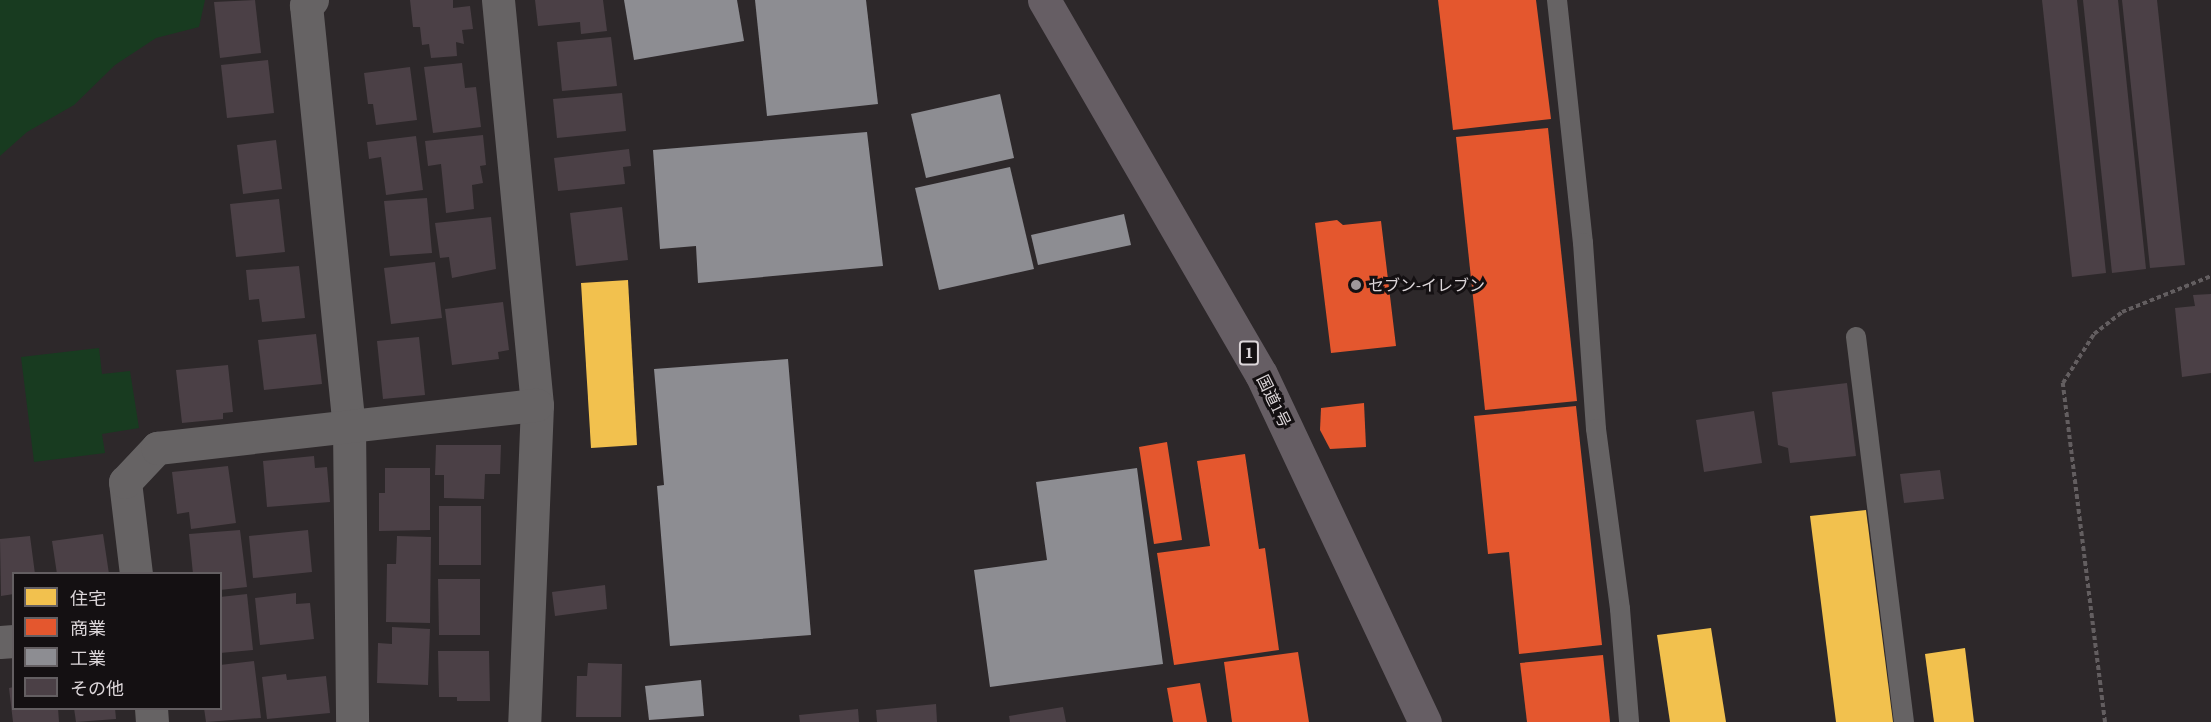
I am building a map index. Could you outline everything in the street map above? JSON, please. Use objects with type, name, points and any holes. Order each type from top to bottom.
[{"type":"highway","name":"国道1号","points":[[1044,0],[1261,374],[1425,722]]},
{"type":"street","points":[[312,0],[306,5],[349,426],[352,722]]},
{"type":"street","points":[[498,0],[537,405],[524,722]]},
{"type":"street","points":[[136,572],[125,482],[157,448],[537,405]]},
{"type":"lane","points":[[1557,0],[1583,243],[1596,429],[1620,609],[1629,722]]},
{"type":"lane","points":[[1856,337],[1904,722]]},
{"type":"path","points":[[2105,722],[2063,383],[2094,334],[2122,312],[2211,276]]},
{"type":"green space","points":[[0,0],[205,0],[199,27],[156,38],[115,65],[74,105],[27,132],[0,156]]},
{"type":"green space","points":[[99,348],[102,374],[130,371],[139,428],[102,434],[105,453],[34,462],[21,357]]},
{"type":"building: 住宅","points":[[628,280],[637,445],[591,448],[581,283]]},
{"type":"building: 住宅","points":[[1866,510],[1893,722],[1836,722],[1810,516]]},
{"type":"building: 住宅","points":[[1711,628],[1726,722],[1670,722],[1657,635]]},
{"type":"building: 住宅","points":[[1965,648],[1974,722],[1934,722],[1925,654]]},
{"type":"building: 商業","points":[[1438,0],[1536,0],[1551,119],[1453,130]]},
{"type":"building: 商業","points":[[1548,128],[1577,401],[1485,410],[1456,137]]},
{"type":"building: 商業","name":"セブン-イレブン","points":[[1337,220],[1343,225],[1381,221],[1396,346],[1331,353],[1315,223]]},
{"type":"building: 商業","points":[[1364,403],[1366,447],[1330,449],[1320,430],[1321,408]]},
{"type":"building: 商業","points":[[1576,406],[1602,645],[1519,654],[1509,552],[1488,554],[1474,416]]},
{"type":"building: 商業","points":[[1167,442],[1182,540],[1154,544],[1139,447]]},
{"type":"building: 商業","points":[[1245,454],[1259,549],[1265,548],[1279,650],[1174,665],[1157,553],[1210,546],[1197,461]]},
{"type":"building: 商業","points":[[1298,652],[1309,722],[1232,722],[1224,662]]},
{"type":"building: 商業","points":[[1603,655],[1610,722],[1527,722],[1520,663]]},
{"type":"building: 商業","points":[[1200,683],[1207,722],[1173,722],[1167,688]]},
{"type":"building: 工業","points":[[624,0],[737,0],[744,41],[634,60]]},
{"type":"building: 工業","points":[[755,0],[866,0],[878,104],[767,116]]},
{"type":"building: 工業","points":[[1000,94],[1014,158],[926,178],[911,114]]},
{"type":"building: 工業","points":[[867,132],[883,266],[698,283],[696,246],[660,249],[653,150]]},
{"type":"building: 工業","points":[[1010,167],[1034,269],[939,290],[915,188]]},
{"type":"building: 工業","points":[[1124,214],[1131,245],[1038,265],[1031,235]]},
{"type":"building: 工業","points":[[788,359],[811,635],[670,646],[657,486],[664,485],[654,369]]},
{"type":"building: 工業","points":[[1137,468],[1163,664],[990,687],[974,570],[1047,560],[1036,482]]},
{"type":"building: 工業","points":[[701,680],[704,716],[649,720],[645,686]]},
{"type":"building: その他","points":[[255,0],[261,53],[220,58],[214,2]]},
{"type":"building: その他","points":[[410,0],[453,0],[453,8],[470,6],[473,29],[462,30],[464,44],[456,42],[457,56],[431,58],[429,44],[422,45],[420,27],[413,27]]},
{"type":"building: その他","points":[[535,0],[603,0],[607,31],[581,34],[580,22],[538,26]]},
{"type":"building: その他","points":[[2042,0],[2077,0],[2106,273],[2072,277]]},
{"type":"building: その他","points":[[2083,0],[2118,0],[2146,269],[2112,273]]},
{"type":"building: その他","points":[[2122,0],[2157,0],[2185,265],[2150,268]]},
{"type":"building: その他","points":[[611,37],[617,86],[562,91],[557,42]]},
{"type":"building: その他","points":[[268,60],[274,113],[227,118],[221,65]]},
{"type":"building: その他","points":[[462,63],[465,88],[476,87],[481,127],[433,133],[424,67]]},
{"type":"building: その他","points":[[410,67],[417,120],[376,125],[373,104],[368,104],[364,73]]},
{"type":"building: その他","points":[[622,93],[626,131],[557,138],[553,99]]},
{"type":"building: その他","points":[[483,135],[486,165],[480,166],[483,183],[472,185],[474,209],[446,213],[441,164],[428,166],[425,141]]},
{"type":"building: その他","points":[[416,136],[423,190],[386,195],[381,157],[369,159],[367,142]]},
{"type":"building: その他","points":[[276,140],[282,189],[243,194],[237,145]]},
{"type":"building: その他","points":[[629,149],[631,166],[623,167],[625,184],[558,191],[554,158]]},
{"type":"building: その他","points":[[427,198],[432,253],[390,256],[384,201]]},
{"type":"building: その他","points":[[279,199],[285,252],[236,257],[230,204]]},
{"type":"building: その他","points":[[622,207],[628,260],[576,266],[570,213]]},
{"type":"building: その他","points":[[491,217],[496,269],[452,278],[449,257],[440,258],[435,223]]},
{"type":"building: その他","points":[[435,262],[442,318],[391,324],[384,268]]},
{"type":"building: その他","points":[[299,266],[305,318],[262,322],[259,299],[249,300],[246,270]]},
{"type":"building: その他","points":[[2211,294],[2211,373],[2182,377],[2175,308],[2195,306],[2193,295]]},
{"type":"building: その他","points":[[503,302],[509,350],[498,352],[499,359],[452,365],[445,309]]},
{"type":"building: その他","points":[[316,334],[322,384],[264,390],[258,340]]},
{"type":"building: その他","points":[[419,337],[425,395],[383,399],[377,341]]},
{"type":"building: その他","points":[[228,365],[233,412],[223,413],[223,419],[182,423],[176,370]]},
{"type":"building: その他","points":[[1847,383],[1856,456],[1790,463],[1788,448],[1778,445],[1772,392]]},
{"type":"building: その他","points":[[1754,411],[1762,463],[1704,472],[1696,420]]},
{"type":"building: その他","points":[[436,445],[501,445],[500,474],[485,474],[484,499],[444,498],[444,475],[435,475]]},
{"type":"building: その他","points":[[314,456],[315,468],[327,467],[330,502],[267,507],[263,461]]},
{"type":"building: その他","points":[[228,466],[236,523],[191,529],[189,512],[177,514],[172,472]]},
{"type":"building: その他","points":[[385,468],[430,468],[430,530],[379,531],[379,493],[385,493]]},
{"type":"building: その他","points":[[1940,470],[1944,499],[1904,503],[1900,474]]},
{"type":"building: その他","points":[[439,506],[481,506],[481,565],[439,565]]},
{"type":"building: その他","points":[[240,530],[247,587],[222,590],[222,572],[193,572],[189,534]]},
{"type":"building: その他","points":[[308,530],[312,572],[253,578],[249,536]]},
{"type":"building: その他","points":[[103,534],[109,572],[57,572],[52,541]]},
{"type":"building: その他","points":[[30,536],[35,572],[12,572],[12,594],[1,596],[0,539]]},
{"type":"building: その他","points":[[397,536],[431,537],[430,623],[386,622],[387,564],[396,564]]},
{"type":"building: その他","points":[[438,579],[480,579],[480,635],[439,635]]},
{"type":"building: その他","points":[[605,585],[607,609],[555,616],[552,592]]},
{"type":"building: その他","points":[[296,593],[296,604],[310,603],[314,639],[260,645],[255,598]]},
{"type":"building: その他","points":[[247,594],[253,650],[222,653],[222,597]]},
{"type":"building: その他","points":[[392,627],[430,629],[428,685],[377,683],[378,643],[392,644]]},
{"type":"building: その他","points":[[438,651],[489,651],[490,701],[457,701],[457,697],[439,697]]},
{"type":"building: その他","points":[[254,661],[261,718],[206,722],[204,710],[222,710],[222,665]]},
{"type":"building: その他","points":[[588,663],[622,664],[621,717],[576,717],[577,676],[587,676]]},
{"type":"building: その他","points":[[286,674],[287,680],[326,676],[330,713],[267,719],[262,677]]},
{"type":"building: その他","points":[[12,687],[12,710],[58,710],[59,722],[13,722],[9,688]]},
{"type":"building: その他","points":[[936,704],[937,722],[877,722],[876,710]]},
{"type":"building: その他","points":[[1063,707],[1066,722],[1010,722],[1009,716]]},
{"type":"building: その他","points":[[858,709],[859,722],[800,722],[799,715]]},
{"type":"building: その他","points":[[74,710],[115,710],[116,719],[76,722]]},
{"type":"place","name":"セブン-イレブン","points":[[1356,285]]}]
